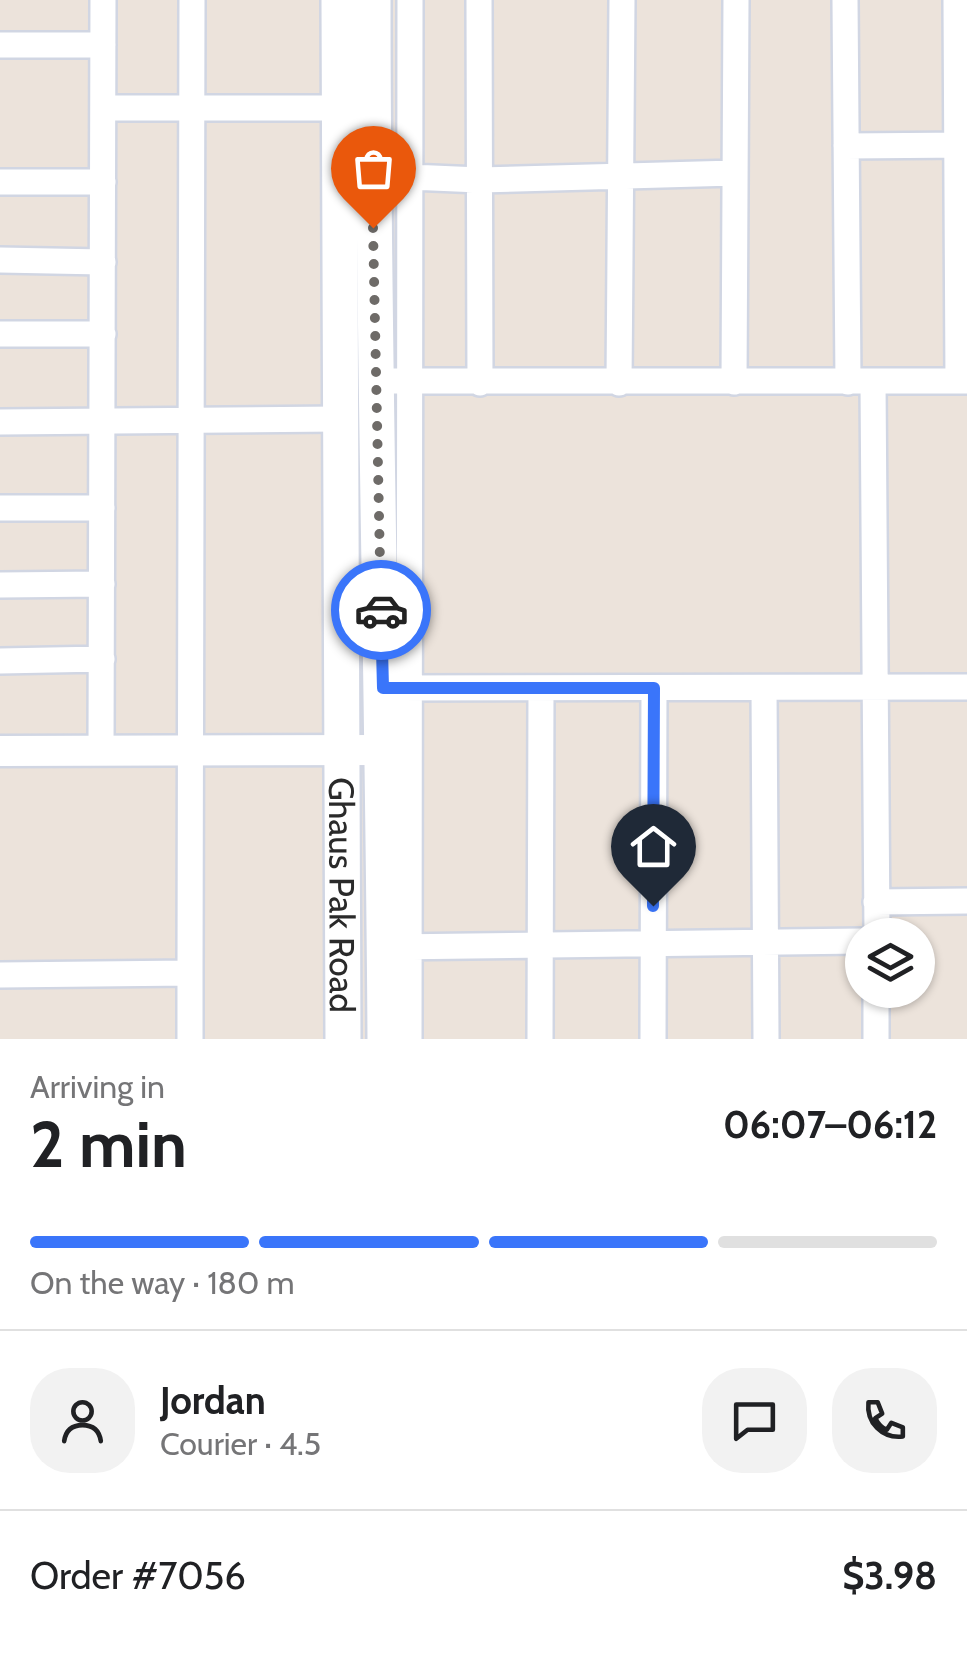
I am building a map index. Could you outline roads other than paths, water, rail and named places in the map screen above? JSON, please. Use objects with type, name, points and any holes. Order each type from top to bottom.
[{"type":"main road","name":"Ghaus Pak Road","points":[[339,0],[343,1039]]},
{"type":"main road","points":[[373,0],[373,380],[395,688],[383,750],[396,947],[384,1039]]},
{"type":"street","points":[[102,751],[103,0]]},
{"type":"street","points":[[190,1039],[192,0]]},
{"type":"street","points":[[409,1039],[396,947],[395,688],[410,381],[410,0]]},
{"type":"street","points":[[479,0],[480,383]]},
{"type":"street","points":[[620,382],[622,0]]},
{"type":"street","points":[[734,382],[736,0]]},
{"type":"street","points":[[845,0],[846,146],[876,688],[876,918]]},
{"type":"street","points":[[373,380],[963,381],[962,145],[956,0]]},
{"type":"street","points":[[0,45],[103,45]]},
{"type":"street","points":[[103,108],[339,108]]},
{"type":"street","points":[[846,146],[962,145]]},
{"type":"street","points":[[410,177],[479,180],[735,173]]},
{"type":"street","points":[[0,182],[103,182]]},
{"type":"street","points":[[0,260],[103,262]]},
{"type":"street","points":[[0,334],[103,334]]},
{"type":"street","points":[[0,422],[339,420]]},
{"type":"street","points":[[0,508],[102,508]]},
{"type":"street","points":[[0,585],[102,584]]},
{"type":"street","points":[[0,661],[102,659]]},
{"type":"street","points":[[395,688],[967,687]]},
{"type":"street","points":[[540,1039],[541,688]]},
{"type":"street","points":[[653,1039],[654,688]]},
{"type":"street","points":[[764,688],[766,1039]]},
{"type":"street","points":[[0,751],[383,750]]},
{"type":"street","points":[[876,902],[967,901]]},
{"type":"street","points":[[396,947],[845,940]]},
{"type":"street","points":[[0,974],[190,973]]},
{"type":"street","points":[[876,1008],[876,1039]]}]
